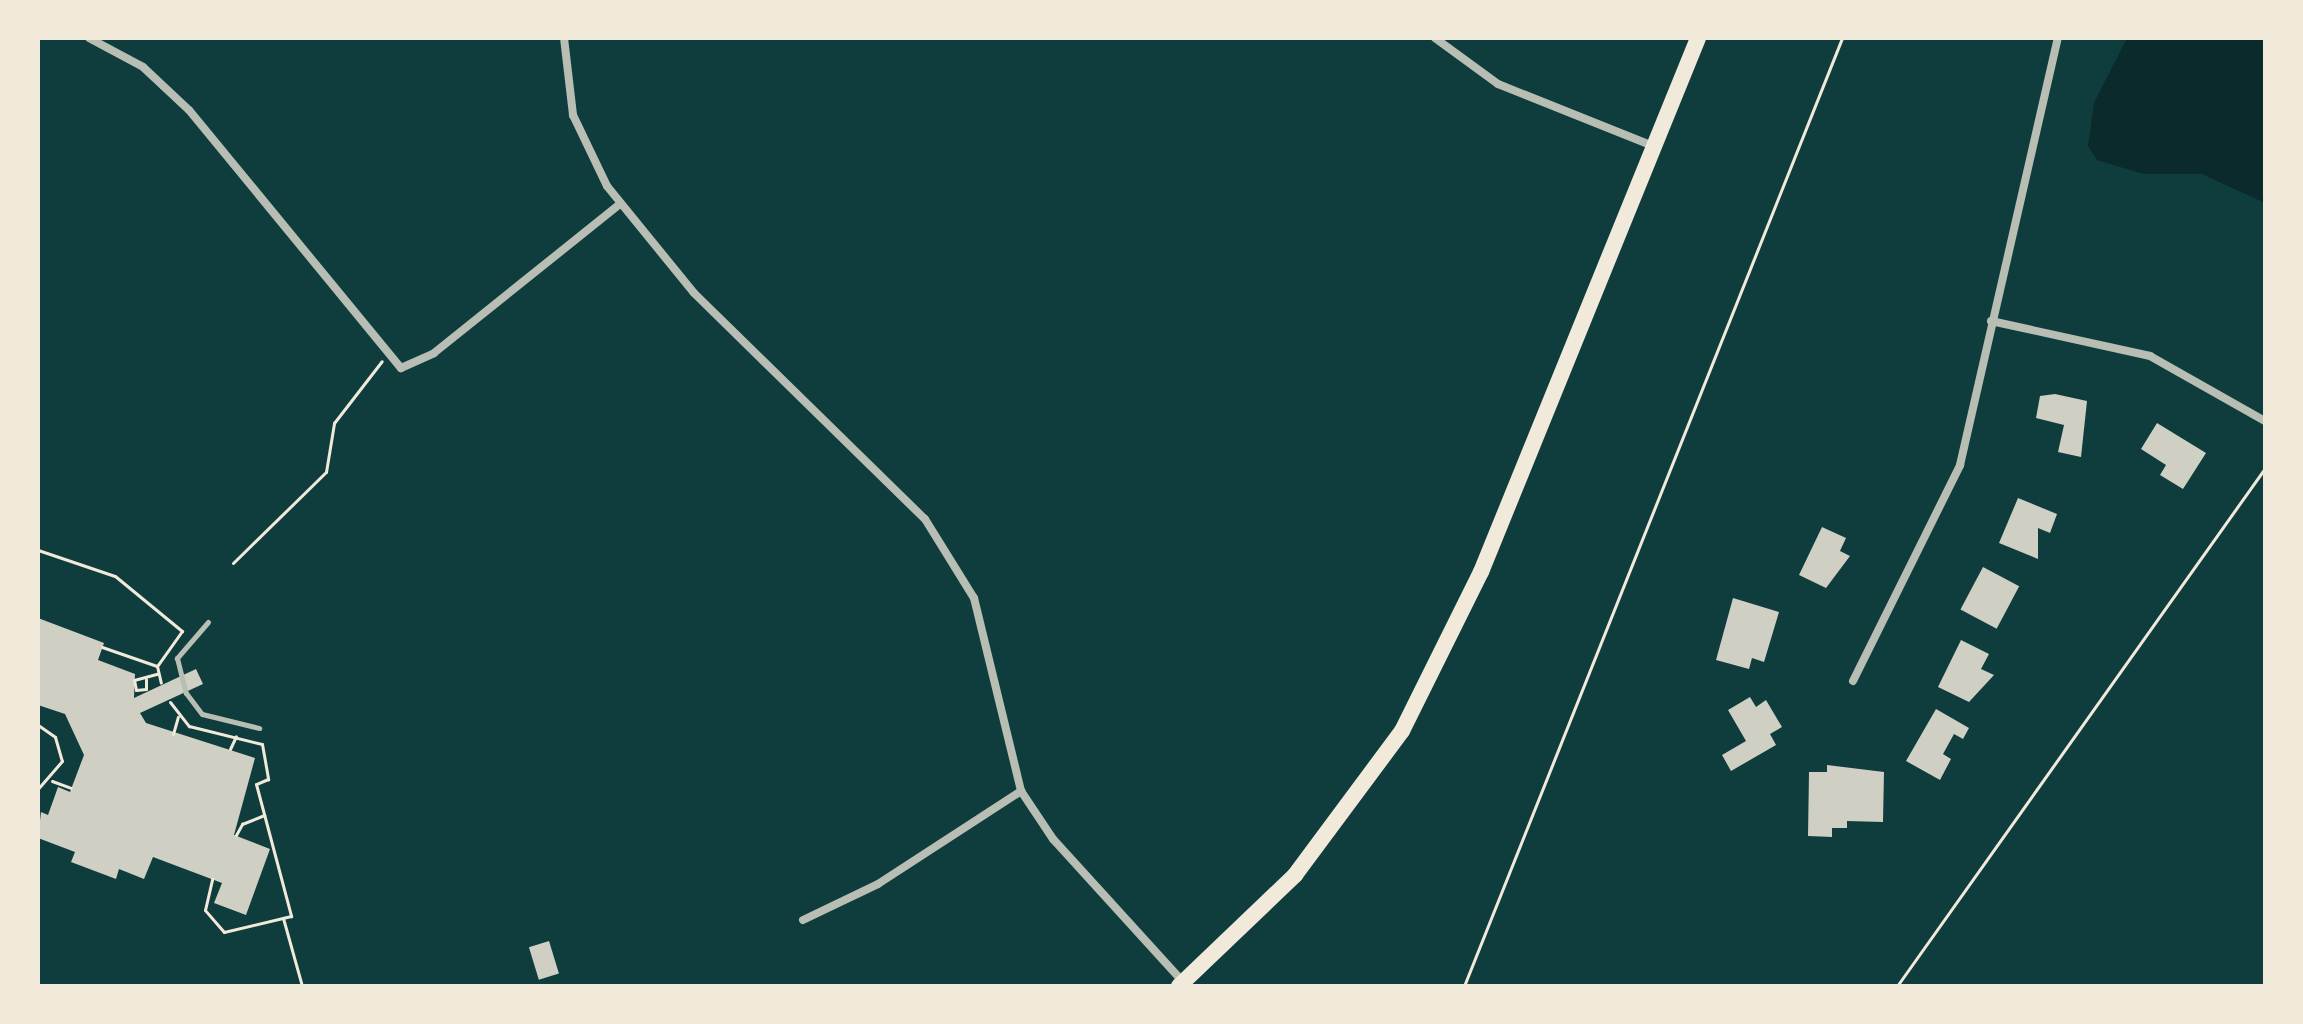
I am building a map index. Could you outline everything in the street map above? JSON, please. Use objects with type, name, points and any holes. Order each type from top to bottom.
[{"type":"main road","points":[[1181,984],[1295,875],[1402,731],[1481,572],[1698,38]]},
{"type":"street","points":[[89,38],[143,67],[189,110],[388,356],[414,368],[620,204]]},
{"type":"street","points":[[564,38],[581,139],[620,204],[694,293],[909,501],[952,556],[986,634],[1003,742],[1021,791],[1053,839],[1181,984]]},
{"type":"street","points":[[1435,38],[1498,84],[1653,146]]},
{"type":"street","points":[[1853,681],[1960,465],[2058,38]]},
{"type":"street","points":[[1991,321],[2150,356],[2265,421]]},
{"type":"street","points":[[803,920],[878,884],[1021,791]]},
{"type":"lane","points":[[208,622],[177,658],[178,676],[202,714],[259,728]]},
{"type":"path","points":[[1464,986],[1842,38]]},
{"type":"path","points":[[233,563],[320,480],[334,423],[388,356]]},
{"type":"path","points":[[1897,986],[2265,468]]},
{"type":"path","points":[[38,550],[115,576],[182,631],[157,666],[161,683]]},
{"type":"path","points":[[102,647],[157,666]]},
{"type":"path","points":[[146,679],[157,674]]},
{"type":"path","points":[[170,702],[178,717],[262,744],[268,779],[256,784],[291,916],[224,932],[205,910],[212,879]]},
{"type":"path","points":[[173,734],[178,717]]},
{"type":"path","points":[[230,749],[238,724]]},
{"type":"path","points":[[38,725],[61,749],[52,781],[38,789]]},
{"type":"path","points":[[52,781],[71,788]]},
{"type":"path","points":[[236,835],[242,824],[264,815]]},
{"type":"path","points":[[268,855],[274,853]]},
{"type":"path","points":[[283,918],[302,986]]},
{"type":"water","points":[[2127,38],[2265,38],[2265,203],[2202,174],[2144,174],[2097,160],[2088,146],[2094,103]]},
{"type":"building","points":[[2055,394],[2087,401],[2081,457],[2058,452],[2064,425],[2036,418],[2040,396]]},
{"type":"building","points":[[2157,423],[2206,453],[2183,489],[2160,475],[2166,465],[2141,449]]},
{"type":"building","points":[[2018,498],[2057,514],[2050,533],[2038,528],[2038,559],[1999,543]]},
{"type":"building","points":[[1822,527],[1846,538],[1840,551],[1850,556],[1826,588],[1799,575]]},
{"type":"building","points":[[1983,567],[2019,586],[1997,629],[1960,609]]},
{"type":"building","points":[[1733,598],[1779,612],[1764,662],[1752,658],[1749,669],[1716,660]]},
{"type":"building","points":[[38,618],[104,643],[98,660],[135,674],[134,698],[196,669],[203,684],[140,713],[146,723],[255,758],[234,835],[270,849],[246,915],[214,903],[222,883],[153,857],[144,879],[119,869],[116,879],[71,862],[75,852],[38,838],[41,812],[48,815],[58,787],[70,792],[84,755],[65,714],[38,705]]},
{"type":"building","points":[[1961,640],[1989,654],[1981,669],[1994,675],[1969,702],[1938,687]]},
{"type":"building","points":[[1750,697],[1756,707],[1766,700],[1782,727],[1770,734],[1776,745],[1731,771],[1722,755],[1746,741],[1728,710]]},
{"type":"building","points":[[1936,709],[1969,728],[1963,739],[1954,734],[1943,754],[1951,759],[1940,780],[1906,761]]},
{"type":"building","points":[[1827,765],[1884,772],[1883,822],[1847,821],[1847,828],[1832,828],[1832,837],[1808,836],[1809,772],[1827,772]]},
{"type":"building","points":[[549,941],[559,974],[539,980],[529,947]]}]
